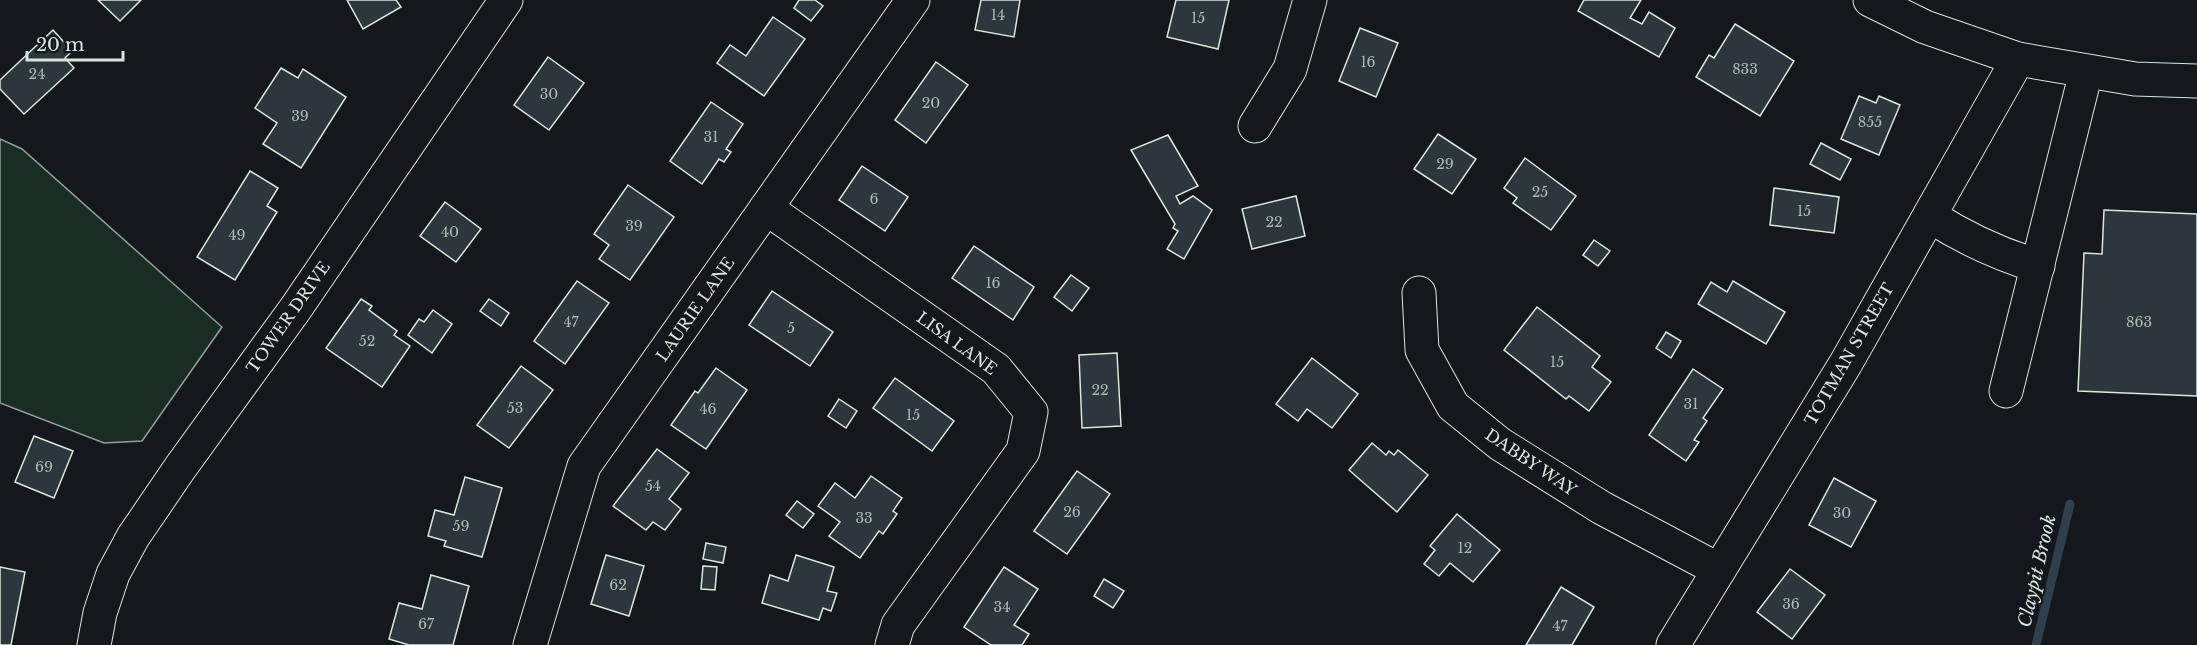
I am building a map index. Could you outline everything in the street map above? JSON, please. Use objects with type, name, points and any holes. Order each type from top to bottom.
[{"type":"street","name":"TOWER DRIVE","points":[[94,645],[100,613],[113,574],[133,537],[296,308],[506,0]]},
{"type":"street","name":"LAURIE LANE","points":[[530,645],[584,466],[913,0]]},
{"type":"street","points":[[1255,126],[1290,69],[1310,0]]},
{"type":"street","points":[[1870,0],[1925,27],[2018,59],[2135,79],[2197,81]]},
{"type":"street","name":"TOTMAN STREET","points":[[1673,645],[1846,363],[2018,59]]},
{"type":"street","points":[[2006,391],[2086,72]]},
{"type":"street","name":"LISA LANE","points":[[766,208],[996,369],[1031,412],[1023,451],[898,625],[892,645]]},
{"type":"street","points":[[1930,216],[1960,235],[2000,254],[2038,266]]},
{"type":"street","name":"DABBY WAY","points":[[1419,292],[1422,350],[1453,406],[1500,444],[1602,508],[1719,570]]},
{"type":"green space","points":[[0,139],[22,149],[222,327],[142,441],[104,443],[0,403]]},
{"type":"building","points":[[98,0],[141,0],[120,21]]},
{"type":"building","points":[[347,0],[396,0],[401,7],[363,29]]},
{"type":"building","points":[[799,0],[815,0],[823,6],[811,21],[794,8]]},
{"type":"building","points":[[981,0],[1020,0],[1014,37],[975,30]]},
{"type":"building","points":[[1176,0],[1229,0],[1218,49],[1167,37]]},
{"type":"building","points":[[1584,0],[1641,0],[1630,18],[1642,24],[1649,12],[1675,28],[1659,57],[1578,11]]},
{"type":"building","points":[[773,17],[805,39],[764,96],[717,63],[730,45],[746,56]]},
{"type":"building","points":[[1735,24],[1794,61],[1760,116],[1696,77],[1709,55],[1714,58]]},
{"type":"building","points":[[1360,28],[1398,43],[1376,97],[1339,81]]},
{"type":"building","points":[[53,30],[72,51],[65,58],[74,68],[24,114],[0,89],[0,80]]},
{"type":"building","points":[[548,57],[584,83],[549,130],[514,105]]},
{"type":"building","points":[[936,62],[968,85],[926,143],[895,120]]},
{"type":"building","points":[[281,68],[298,78],[303,69],[346,97],[301,168],[263,144],[277,123],[255,108]]},
{"type":"building","points":[[1859,96],[1876,103],[1879,96],[1900,105],[1879,155],[1841,139]]},
{"type":"building","points":[[711,102],[743,124],[726,149],[731,152],[724,162],[719,159],[702,184],[670,161]]},
{"type":"building","points":[[1438,134],[1476,159],[1452,194],[1414,169]]},
{"type":"building","points":[[1168,135],[1198,186],[1176,196],[1180,204],[1193,196],[1212,210],[1184,259],[1167,249],[1178,231],[1173,228],[1175,224],[1131,150]]},
{"type":"building","points":[[1821,143],[1851,159],[1840,180],[1810,164]]},
{"type":"building","points":[[1525,158],[1576,196],[1551,230],[1513,203],[1517,198],[1504,188]]},
{"type":"building","points":[[862,166],[908,197],[885,231],[839,200]]},
{"type":"building","points":[[250,171],[278,188],[267,206],[277,212],[235,280],[197,257]]},
{"type":"building","points":[[628,185],[674,217],[630,280],[599,259],[609,245],[594,234]]},
{"type":"building","points":[[1774,188],[1839,197],[1834,233],[1770,225]]},
{"type":"building","points":[[1296,196],[1305,236],[1252,249],[1242,209]]},
{"type":"building","points":[[445,202],[481,229],[456,262],[420,236]]},
{"type":"building","points":[[2104,210],[2197,214],[2197,396],[2078,391],[2084,253],[2102,254]]},
{"type":"building","points":[[1594,240],[1610,251],[1598,266],[1583,255]]},
{"type":"building","points":[[974,246],[1034,287],[1013,320],[952,278]]},
{"type":"building","points":[[1071,275],[1089,288],[1072,311],[1054,297]]},
{"type":"building","points":[[577,281],[609,303],[565,364],[534,341]]},
{"type":"building","points":[[1733,281],[1785,312],[1766,344],[1698,304],[1711,282],[1727,292]]},
{"type":"building","points":[[772,291],[833,332],[810,366],[749,325]]},
{"type":"building","points":[[361,299],[372,306],[369,310],[397,331],[394,335],[410,346],[382,387],[326,348]]},
{"type":"building","points":[[489,299],[509,313],[501,326],[480,311]]},
{"type":"building","points":[[1537,307],[1600,356],[1592,367],[1611,382],[1589,411],[1569,396],[1566,399],[1504,350]]},
{"type":"building","points":[[433,310],[452,324],[432,353],[408,335],[419,319],[424,322]]},
{"type":"building","points":[[1666,332],[1681,341],[1671,358],[1656,348]]},
{"type":"building","points":[[1117,353],[1121,426],[1082,428],[1079,355]]},
{"type":"building","points":[[1312,358],[1358,394],[1332,428],[1307,409],[1298,421],[1276,404]]},
{"type":"building","points":[[521,366],[553,390],[509,448],[477,425]]},
{"type":"building","points":[[716,368],[747,390],[706,449],[671,425],[695,391],[698,393]]},
{"type":"building","points":[[1693,369],[1723,389],[1703,418],[1707,421],[1694,440],[1699,442],[1686,461],[1649,435]]},
{"type":"building","points":[[895,378],[954,421],[932,451],[873,408]]},
{"type":"building","points":[[839,399],[857,411],[846,428],[828,416]]},
{"type":"building","points":[[34,436],[73,451],[54,498],[15,482]]},
{"type":"building","points":[[1372,443],[1386,455],[1389,451],[1394,455],[1398,450],[1428,475],[1397,512],[1349,470]]},
{"type":"building","points":[[657,449],[689,473],[669,499],[681,509],[665,530],[653,522],[646,530],[613,506]]},
{"type":"building","points":[[1077,471],[1110,494],[1067,554],[1034,531]]},
{"type":"building","points":[[871,476],[902,498],[893,511],[897,514],[883,534],[879,531],[860,558],[829,536],[840,522],[818,506],[835,483],[855,498]]},
{"type":"building","points":[[465,477],[502,488],[482,557],[444,546],[446,541],[428,536],[435,510],[454,515]]},
{"type":"building","points":[[1834,478],[1876,501],[1851,547],[1809,525]]},
{"type":"building","points":[[797,501],[814,514],[803,528],[786,515]]},
{"type":"building","points":[[1457,514],[1500,550],[1473,582],[1450,563],[1439,576],[1424,564],[1435,550],[1430,546]]},
{"type":"building","points":[[706,543],[726,547],[723,563],[703,559]]},
{"type":"building","points":[[606,555],[644,566],[629,616],[591,604]]},
{"type":"building","points":[[796,555],[834,567],[827,591],[837,593],[831,611],[823,608],[819,620],[762,603],[770,575],[788,581]]},
{"type":"building","points":[[703,566],[717,567],[715,590],[701,589]]},
{"type":"building","points":[[0,567],[25,572],[11,645],[0,645]]},
{"type":"building","points":[[1004,567],[1038,589],[1014,625],[1029,634],[1022,645],[991,645],[964,627]]},
{"type":"building","points":[[1790,569],[1825,595],[1792,639],[1757,612]]},
{"type":"building","points":[[431,575],[469,586],[453,645],[409,645],[389,639],[399,603],[422,609]]},
{"type":"building","points":[[1104,579],[1124,591],[1113,608],[1094,596]]},
{"type":"building","points":[[1561,587],[1594,607],[1572,645],[1526,645]]},
{"type":"waterway","name":"Claypit Brook","points":[[2036,645],[2070,504]]}]
